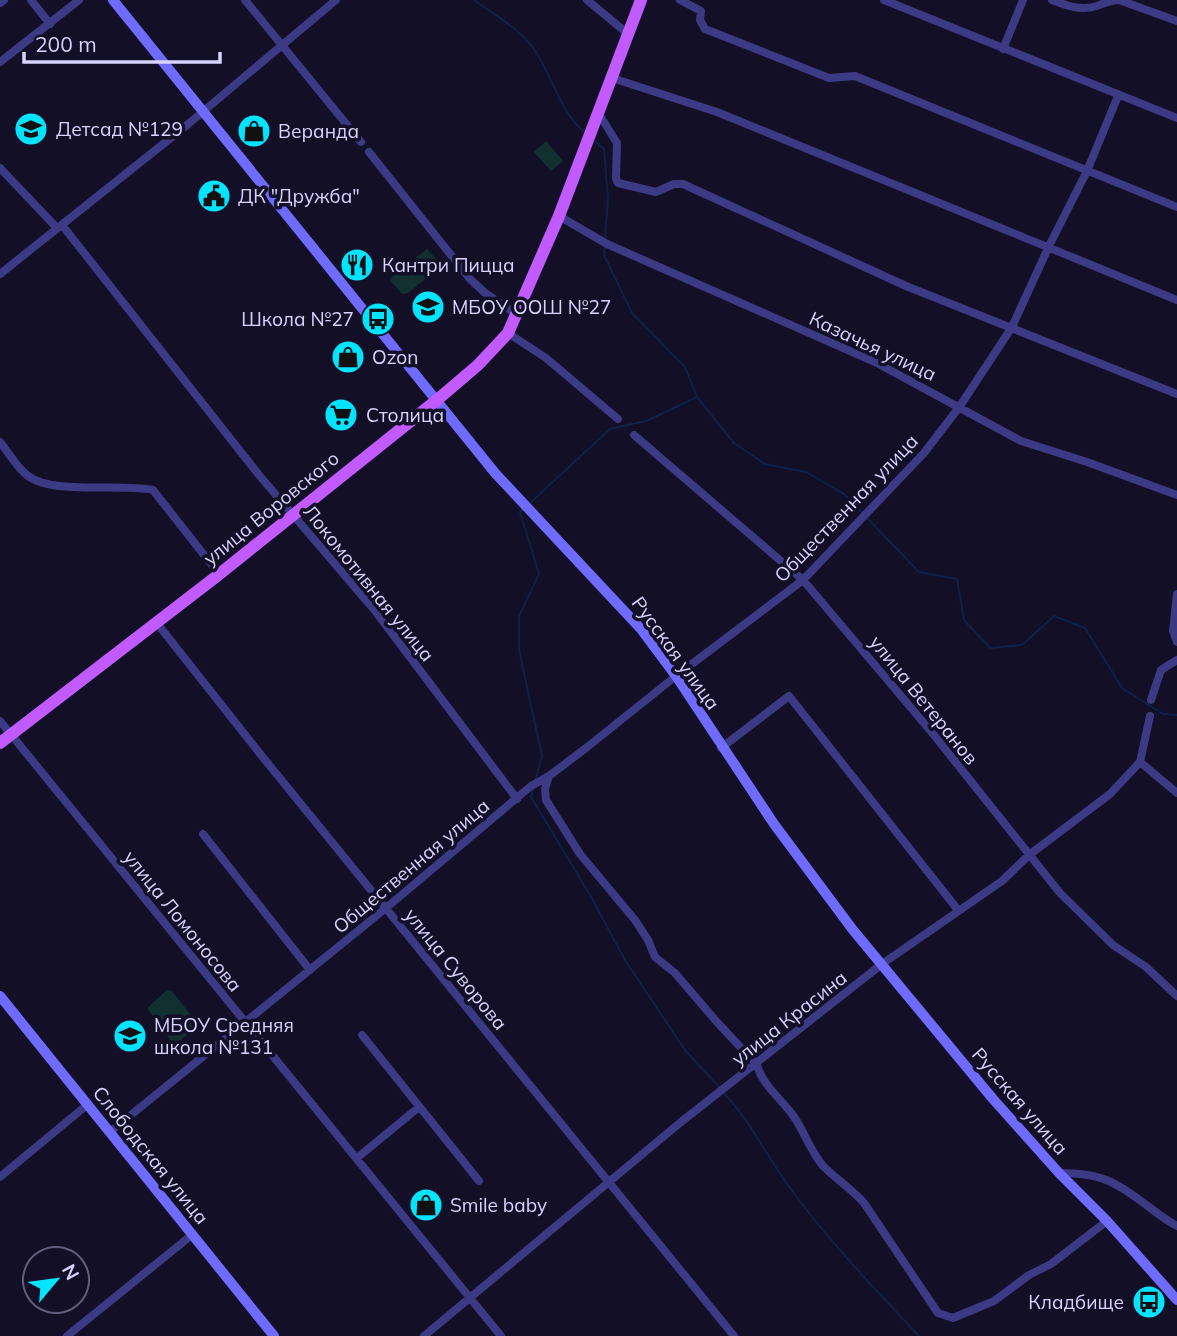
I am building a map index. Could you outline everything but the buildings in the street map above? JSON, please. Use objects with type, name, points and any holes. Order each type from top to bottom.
[{"type":"main road","name":"улица Воровского","points":[[0,743],[219,574],[437,400],[478,365],[508,333],[559,216],[640,0]]},
{"type":"street","points":[[0,3],[4,0]]},
{"type":"street","points":[[31,0],[50,24]]},
{"type":"street","points":[[0,62],[79,0]]},
{"type":"street","name":"Русская улица","points":[[113,0],[495,473],[641,629],[676,676],[721,748],[774,824],[853,930],[1059,1174],[1107,1221],[1177,1300]]},
{"type":"street","points":[[245,0],[361,142]]},
{"type":"street","points":[[0,274],[202,113],[336,0]]},
{"type":"street","points":[[587,0],[628,34]]},
{"type":"street","points":[[680,0],[701,11],[700,20],[705,29],[829,78],[855,76],[1177,207]]},
{"type":"street","points":[[884,0],[1177,118]]},
{"type":"street","points":[[1003,49],[1023,0]]},
{"type":"street","points":[[1052,0],[1074,8],[1086,8],[1119,0],[1177,21]]},
{"type":"street","points":[[612,78],[717,112],[1177,300]]},
{"type":"street","name":"Общественная улица","points":[[110,1132],[386,908],[531,786],[549,776],[803,580],[923,453],[960,406],[1012,327],[1087,171],[1118,96]]},
{"type":"street","points":[[599,114],[617,143],[618,183],[656,192],[674,184],[683,184],[906,286],[1177,394]]},
{"type":"street","points":[[369,152],[470,279],[516,314]]},
{"type":"street","name":"Локомотивная улица","points":[[0,168],[59,227],[258,475],[376,612],[517,799]]},
{"type":"street","name":"Казачья улица","points":[[559,216],[607,244],[875,362],[1021,440],[1177,495]]},
{"type":"street","points":[[508,333],[546,358],[618,419]]},
{"type":"street","name":"улица Ветеранов","points":[[634,435],[803,580],[933,734],[1060,893],[1113,945],[1146,967],[1177,996]]},
{"type":"street","points":[[0,442],[25,474],[34,480],[52,485],[153,490],[219,574]]},
{"type":"street","points":[[1177,594],[1173,631],[1177,642]]},
{"type":"street","name":"улица Суворова","points":[[156,622],[734,1336]]},
{"type":"street","points":[[1151,700],[1161,670],[1177,660]]},
{"type":"street","points":[[721,748],[789,696],[958,910]]},
{"type":"street","points":[[1150,716],[1140,762],[1177,793]]},
{"type":"street","name":"улица Ломоносова","points":[[0,721],[501,1336]]},
{"type":"street","name":"улица Красина","points":[[424,1336],[681,1122],[757,1065],[882,964],[1002,881],[1029,856],[1110,794],[1140,762]]},
{"type":"street","points":[[549,776],[545,789],[546,800],[580,854],[635,920],[655,957],[675,973],[757,1065],[759,1074],[793,1116],[806,1142],[824,1167],[851,1188],[864,1203],[939,1313],[953,1318],[994,1301],[1029,1275],[1051,1264],[1107,1221]]},
{"type":"street","points":[[204,834],[310,970]]},
{"type":"street","name":"Слободская улица","points":[[0,996],[274,1336]]},
{"type":"street","points":[[362,1035],[479,1181]]},
{"type":"street","points":[[0,1177],[87,1105]]},
{"type":"street","points":[[357,1158],[419,1107]]},
{"type":"street","points":[[1059,1174],[1080,1172],[1095,1175],[1124,1189],[1177,1226]]},
{"type":"street","points":[[67,1336],[193,1234]]},
{"type":"green space","points":[[546,141],[563,161],[551,171],[534,152]]},
{"type":"green space","points":[[427,249],[440,263],[439,268],[408,293],[402,294],[391,281],[392,276]]},
{"type":"green space","points":[[167,990],[172,991],[197,1023],[196,1028],[177,1043],[171,1041],[147,1008]]},
{"type":"waterway","points":[[474,0],[514,28],[534,49],[569,115],[585,133]]},
{"type":"waterway","points":[[595,141],[604,149],[608,198],[605,240]]},
{"type":"waterway","points":[[605,245],[604,255],[632,313],[685,367],[697,397],[734,443],[765,464],[806,472],[844,494],[862,512]]},
{"type":"waterway","points":[[530,503],[610,429],[646,421],[697,397]]},
{"type":"waterway","points":[[523,509],[520,512],[539,574],[519,616],[519,650],[542,756],[536,778]]},
{"type":"waterway","points":[[868,519],[919,572],[957,579],[964,620],[990,648],[1022,645],[1054,616],[1085,628],[1122,688],[1163,714],[1177,715]]},
{"type":"waterway","points":[[533,790],[531,797],[590,895],[625,960],[685,1050],[720,1088]]},
{"type":"waterway","points":[[723,1092],[816,1221],[919,1336]]},
{"type":"place","name":"Детсад №129","points":[[31,129]]},
{"type":"place","name":"Веранда","points":[[254,131]]},
{"type":"place","name":"ДК \"Дружба\"","points":[[214,196]]},
{"type":"place","name":"Кантри Пицца","points":[[357,265]]},
{"type":"place","name":"МБОУ ООШ №27","points":[[428,307]]},
{"type":"place","name":"Школа №27","points":[[378,319]]},
{"type":"place","name":"Ozon","points":[[348,357]]},
{"type":"place","name":"Столица","points":[[341,415]]},
{"type":"place","name":"МБОУ Средняя школа №131","points":[[130,1036]]},
{"type":"place","name":"Smile baby","points":[[426,1205]]},
{"type":"place","name":"Кладбище","points":[[1149,1302]]}]
